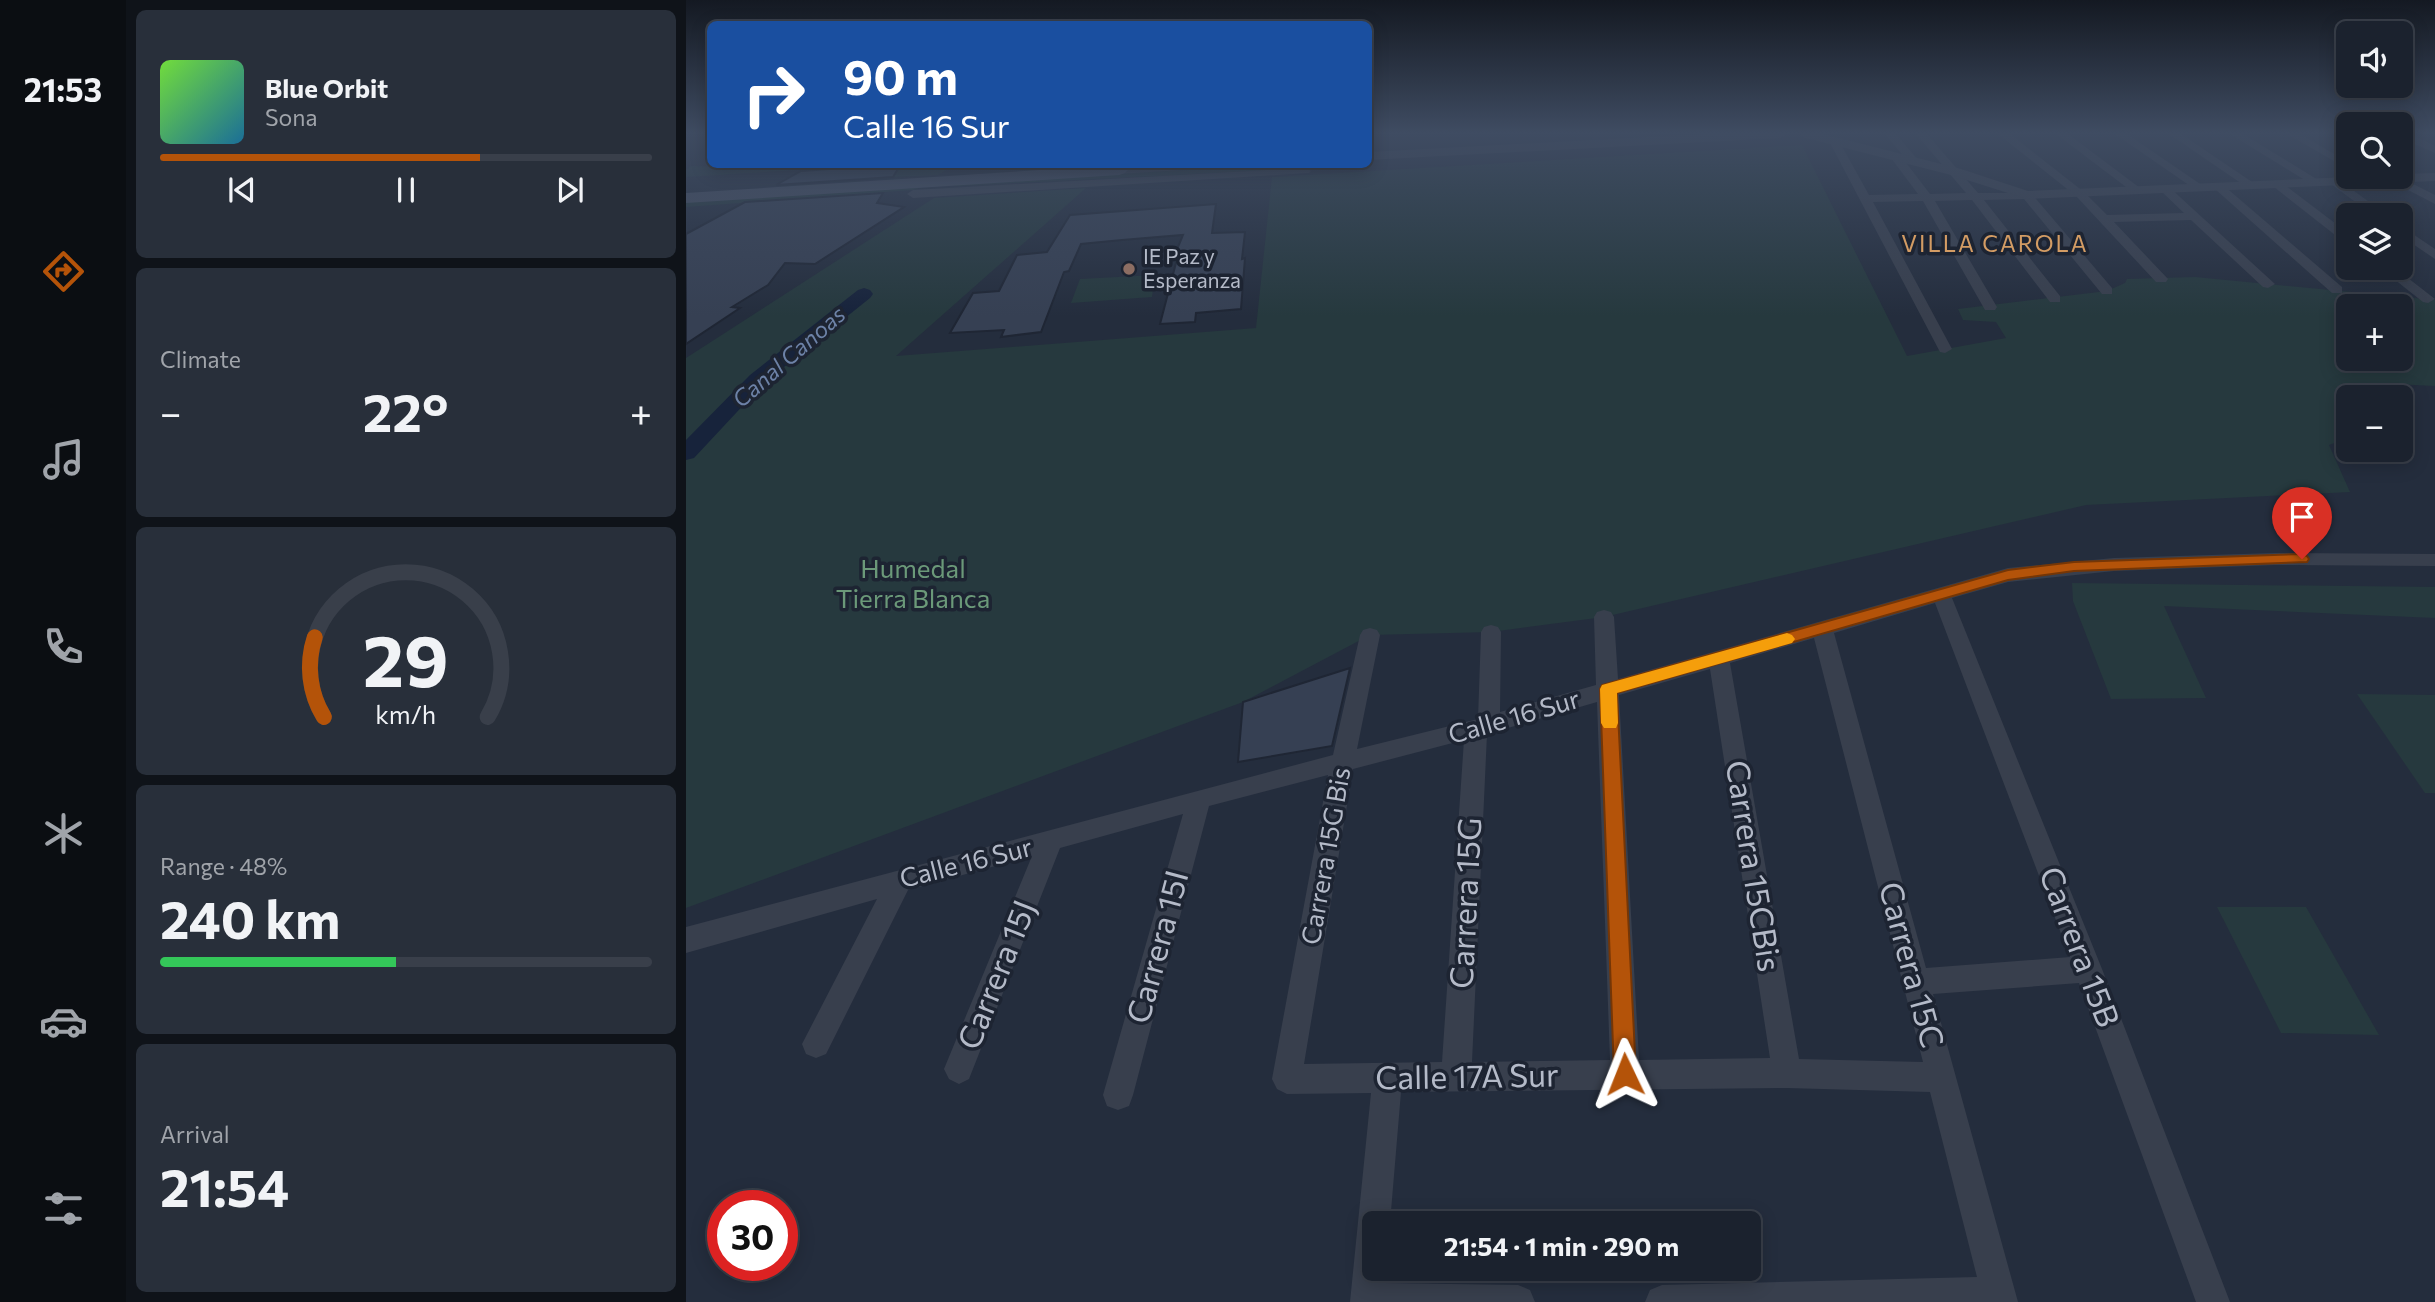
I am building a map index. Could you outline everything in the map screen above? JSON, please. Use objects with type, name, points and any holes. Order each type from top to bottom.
[{"type":"main road","points":[[686,198],[730,195]]},
{"type":"main road","points":[[686,211],[903,195]]},
{"type":"street","points":[[1864,195],[1945,349]]},
{"type":"street","points":[[1925,195],[1990,307]]},
{"type":"street","points":[[2027,195],[2107,291]]},
{"type":"street","points":[[1866,199],[2040,195]]},
{"type":"street","points":[[2081,195],[2161,279]]},
{"type":"street","points":[[2171,195],[2268,284]]},
{"type":"street","points":[[2228,195],[2337,290]]},
{"type":"street","points":[[2291,195],[2336,230]]},
{"type":"street","points":[[1975,197],[2054,299]]},
{"type":"street","points":[[2103,219],[2194,216]]},
{"type":"street","points":[[2413,239],[2435,255]]},
{"type":"street","points":[[2403,280],[2428,299]]},
{"type":"street","name":"Calle 16 Sur","points":[[686,940],[1199,799],[1342,765],[1483,727],[2008,575],[2074,566],[2328,558],[2435,560]]},
{"type":"street","name":"Carrera 15B","points":[[1941,594],[2088,969],[2213,1302]]},
{"type":"street","points":[[1604,617],[1625,1074]]},
{"type":"street","name":"Carrera 15C","points":[[1822,628],[1999,1298]]},
{"type":"street","name":"Carrera 15G","points":[[1455,1078],[1491,632]]},
{"type":"street","name":"Carrera 15G Bis","points":[[1287,1079],[1342,765],[1370,635]]},
{"type":"street","name":"Carrera 15CBis","points":[[1719,660],[1787,1073]]},
{"type":"street","name":"Carrera 15I","points":[[1118,1096],[1199,799]]},
{"type":"street","name":"Carrera 15J","points":[[959,1069],[1049,842]]},
{"type":"street","points":[[816,1044],[900,880]]},
{"type":"street","points":[[1916,982],[2088,969]]},
{"type":"street","name":"Calle 17A Sur","points":[[1287,1079],[1787,1073],[1941,1077]]},
{"type":"street","points":[[1375,1211],[1387,1079]]},
{"type":"street","points":[[1369,1281],[1367,1301],[1518,1302]]},
{"type":"street","points":[[1662,1302],[1999,1298]]},
{"type":"green space","points":[[791,195],[849,195],[686,207],[686,201]]},
{"type":"green space","name":"Humedal Tierra Blanca","points":[[983,195],[1078,195],[896,356],[1256,328],[1270,195],[1827,195],[1907,356],[2006,338],[1996,322],[1963,320],[1958,309],[2107,291],[2125,283],[2127,279],[2195,277],[2372,294],[2336,294],[2336,371],[2413,371],[2413,298],[2435,300],[2435,386],[2372,383],[2373,385],[2336,385],[2336,442],[2329,445],[2350,492],[2086,505],[1604,617],[1491,632],[1370,635],[1243,702],[686,908],[686,358],[934,198]]},
{"type":"green space","points":[[1155,275],[1152,297],[1071,303],[1080,279]]},
{"type":"green space","points":[[2072,583],[2435,587],[2435,618],[2164,606],[2206,698],[2111,699],[2073,601]]},
{"type":"green space","points":[[2357,694],[2435,695],[2435,793],[2425,793]]},
{"type":"green space","points":[[2217,907],[2306,907],[2379,1035],[2281,1033]]},
{"type":"building","points":[[882,195],[877,203],[904,207],[815,264],[785,263],[768,285],[732,307],[740,308],[686,344],[686,234],[745,202]]},
{"type":"building","points":[[1216,204],[1212,233],[1245,232],[1241,309],[1196,313],[1195,322],[1160,324],[1177,259],[1173,259],[1183,235],[1122,240],[1081,244],[1069,271],[1064,272],[1041,332],[1001,337],[1004,330],[950,333],[973,293],[999,291],[1017,255],[1047,252],[1070,215]]},
{"type":"building","points":[[1350,668],[1332,746],[1238,762],[1243,702]]},
{"type":"waterway","name":"Canal Canoas","points":[[686,453],[757,379],[864,294]]},
{"type":"slow traffic","points":[[1610,723],[1608,689],[1787,639]]},
{"type":"place","name":"IE Paz y Esperanza","points":[[1129,269]]},
{"type":"district","name":"VILLA CAROLA","points":[[1995,244]]},
{"type":"route","points":[[1625,1074],[1608,689],[1719,660],[2008,575],[2074,566],[2302,559]]}]
